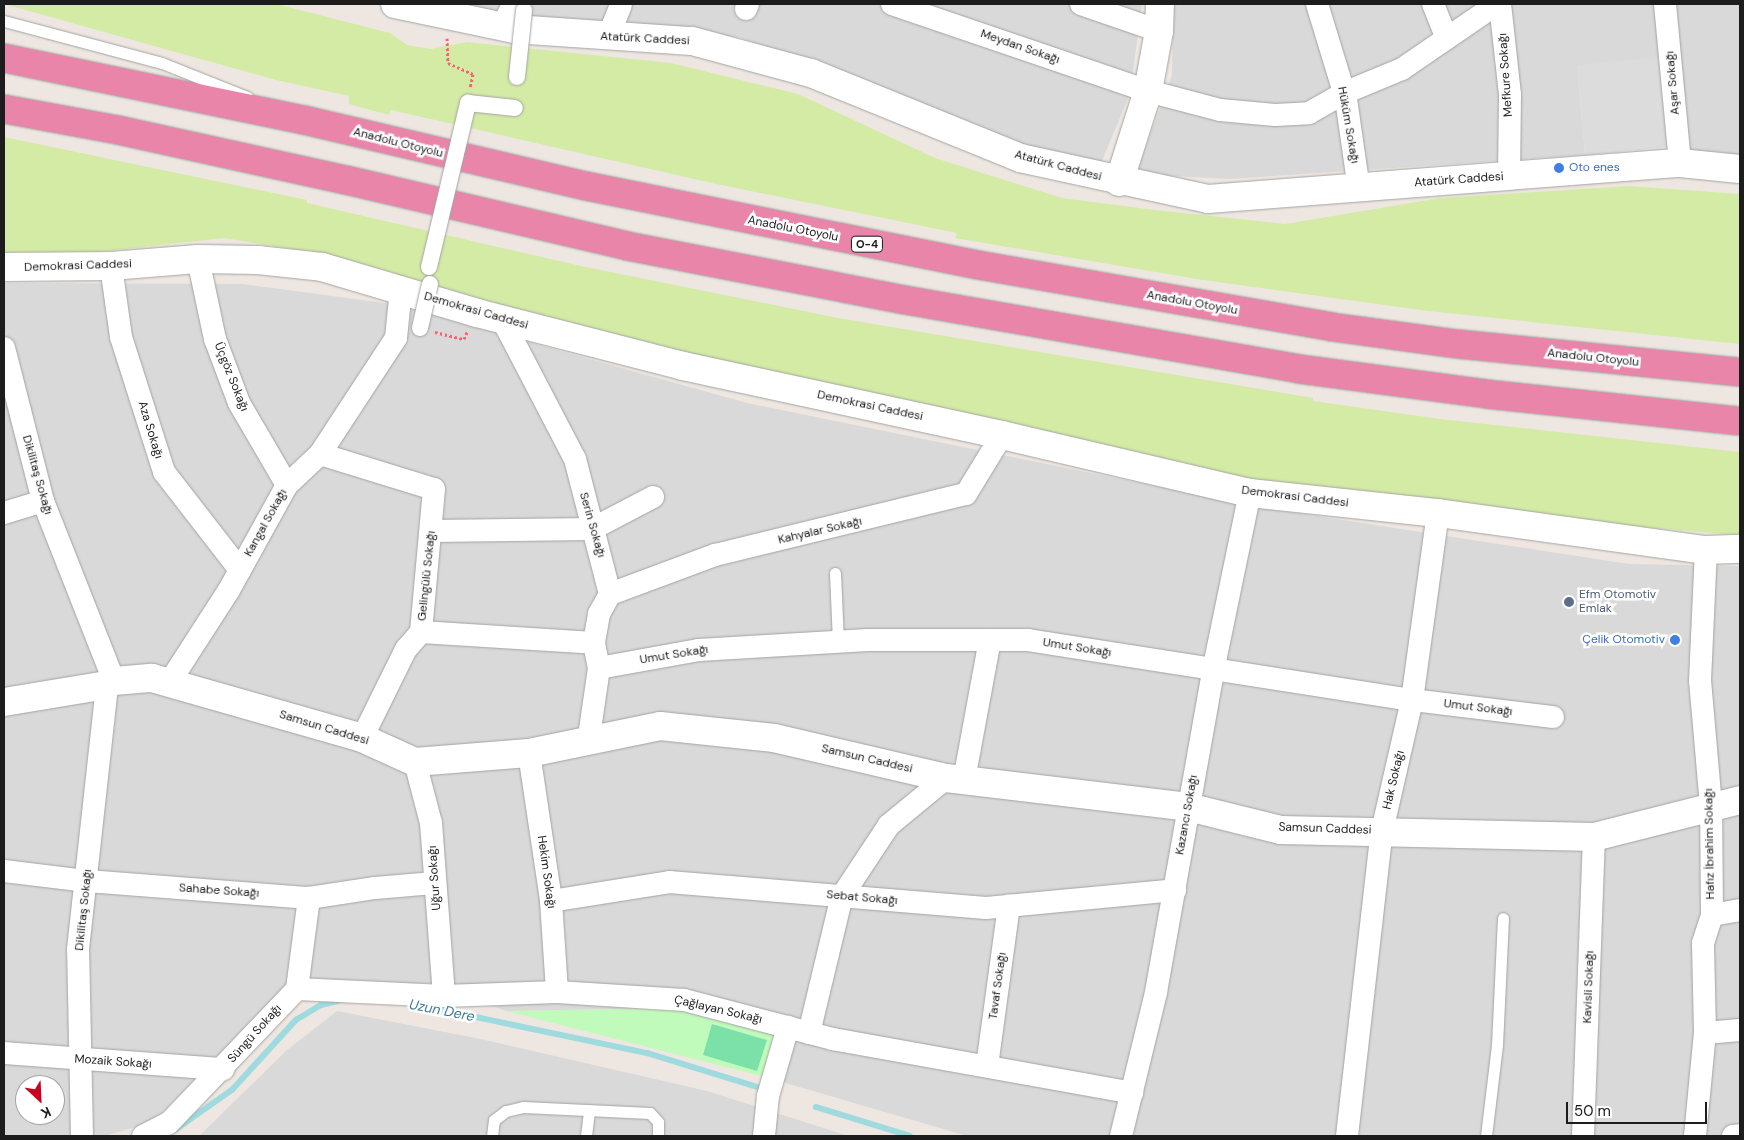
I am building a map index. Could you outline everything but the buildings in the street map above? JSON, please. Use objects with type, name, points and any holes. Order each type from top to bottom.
[{"type":"highway","name":"Anadolu Otoyolu","points":[[4,58],[304,120],[413,148],[739,219],[1161,298],[1458,344],[1740,372]]},
{"type":"highway","points":[[4,109],[118,130],[346,180],[627,246],[905,300],[1299,370],[1496,396],[1740,420]]},
{"type":"street","name":"Atatürk Caddesi","points":[[395,4],[513,13],[608,36],[692,41],[811,72],[1020,158],[1119,182],[1208,199],[1359,189],[1680,163],[1740,169]]},
{"type":"street","points":[[608,36],[620,4]]},
{"type":"street","name":"Meydan Sokağı","points":[[892,4],[1148,91],[1220,110],[1275,115],[1309,113],[1344,93],[1402,69],[1498,4]]},
{"type":"street","points":[[1081,4],[1159,31]]},
{"type":"street","points":[[1119,182],[1148,91],[1159,31],[1160,4]]},
{"type":"street","name":"Hüküm Sokağı","points":[[1317,4],[1344,93],[1359,189]]},
{"type":"street","points":[[1433,4],[1447,38]]},
{"type":"street","name":"Mefkure Sokağı","points":[[1498,4],[1510,95],[1508,177]]},
{"type":"street","name":"Aşar Sokağı","points":[[1665,4],[1680,163]]},
{"type":"street","points":[[513,13],[517,77]]},
{"type":"street","points":[[428,267],[468,104],[515,108]]},
{"type":"street","name":"Demokrasi Caddesi","points":[[4,267],[111,266],[198,259],[258,260],[322,267],[502,319],[683,366],[1002,435],[1250,493],[1438,513],[1706,550],[1740,549]]},
{"type":"street","name":"Üçgöz Sokağı","points":[[198,259],[215,339],[239,403],[287,485]]},
{"type":"street","name":"Aza Sokağı","points":[[111,266],[121,337],[164,472],[240,570]]},
{"type":"street","points":[[420,328],[430,284]]},
{"type":"street","name":"Kangal Sokağı","points":[[168,683],[240,570],[287,485],[320,454],[396,338],[401,289]]},
{"type":"street","name":"Serin Sokağı","points":[[502,319],[575,460],[610,594]]},
{"type":"street","name":"Dikilitaş Sokağı","points":[[4,348],[43,501],[110,683],[78,948],[82,1136]]},
{"type":"street","name":"Kahyalar Sokağı","points":[[610,594],[715,556],[966,494],[1002,435]]},
{"type":"street","name":"Gelingülü Sokağı","points":[[320,454],[434,489],[432,531],[421,632],[406,649],[362,738]]},
{"type":"street","name":"Kazancı Sokağı","points":[[1121,1136],[1132,1093],[1175,890],[1213,671],[1250,493]]},
{"type":"street","points":[[432,531],[592,529],[653,497]]},
{"type":"street","points":[[4,513],[43,501]]},
{"type":"street","name":"Hak Sokağı","points":[[1347,1136],[1382,831],[1412,700],[1438,513]]},
{"type":"street","name":"Hafız İbrahim Sokağı","points":[[1695,1136],[1705,1033],[1703,944],[1712,915],[1711,806],[1700,681],[1706,550]]},
{"type":"street","points":[[588,743],[599,668],[594,643],[599,614],[610,594]]},
{"type":"street","points":[[421,632],[594,643]]},
{"type":"street","points":[[764,1136],[768,1096],[799,1030],[842,896],[889,825],[955,779],[990,640]]},
{"type":"street","name":"Umut Sokağı","points":[[599,668],[699,650],[838,642],[1028,640],[1213,671],[1412,700],[1553,717]]},
{"type":"street","name":"Samsun Caddesi","points":[[4,702],[110,683],[152,678],[362,738],[415,762],[529,753],[588,743],[660,726],[774,738],[955,779],[1188,807],[1281,830],[1382,831],[1594,838],[1740,800]]},
{"type":"street","name":"Hekim Sokağı","points":[[529,753],[551,901],[557,992]]},
{"type":"street","name":"Uğur Sokağı","points":[[415,762],[431,822],[434,883],[444,996]]},
{"type":"street","name":"Kavisli Sokağı","points":[[1583,1136],[1594,838]]},
{"type":"street","name":"Sahabe Sokağı","points":[[4,871],[87,881],[309,898],[375,888],[434,883]]},
{"type":"street","name":"Sebat Sokağı","points":[[551,901],[669,882],[986,908],[1175,890]]},
{"type":"street","points":[[297,989],[309,898]]},
{"type":"street","name":"Tavaf Sokağı","points":[[986,1066],[1009,906]]},
{"type":"street","points":[[1712,915],[1740,910]]},
{"type":"street","name":"Çağlayan Sokağı","points":[[297,989],[444,996],[557,992],[684,1000],[799,1030],[1132,1093]]},
{"type":"street","name":"Süngü Sokağı","points":[[143,1136],[169,1123],[223,1069],[297,989]]},
{"type":"street","points":[[1705,1033],[1740,1030]]},
{"type":"street","name":"Mozaik Sokağı","points":[[4,1053],[223,1069]]},
{"type":"street","points":[[1733,1136],[1740,1135]]},
{"type":"lane","points":[[4,21],[162,63],[304,120]]},
{"type":"lane","points":[[835,573],[838,642]]},
{"type":"lane","points":[[1486,1136],[1497,1045],[1503,918]]},
{"type":"lane","points":[[492,1136],[494,1120],[514,1108],[650,1113],[658,1122],[658,1136]]},
{"type":"lane","points":[[586,1136],[589,1110]]},
{"type":"path","points":[[447,9],[448,62],[473,74]]},
{"type":"path","points":[[420,328],[464,338]]},
{"type":"shaded area","points":[[444,4],[1142,4],[1130,94],[1099,168],[1064,161],[739,37],[602,25]]},
{"type":"shaded area","points":[[1173,4],[1740,4],[1740,158],[1668,147],[1577,65],[1585,155],[1230,179],[1136,174],[1172,75]]},
{"type":"shaded area","points":[[1660,57],[1668,147],[1585,155],[1577,65]]},
{"type":"shaded area","points":[[4,283],[242,284],[392,304],[747,403],[1258,507],[1629,564],[1740,566],[1740,1136],[967,1136],[765,1077],[681,1008],[506,1011],[432,983],[286,986],[153,1122],[104,1136],[4,1136]]},
{"type":"shaded area","points":[[337,1011],[481,1039],[707,1091],[849,1136],[199,1136],[287,1050]]},
{"type":"green space","points":[[4,4],[276,4],[390,33],[407,45],[431,49],[467,42],[671,63],[798,94],[935,158],[1062,198],[1155,210],[1285,224],[1440,198],[1628,186],[1740,194],[1740,344],[1428,311],[1203,280],[955,238],[957,233],[716,184],[391,110],[389,115],[349,104],[349,96],[276,80]]},
{"type":"green space","points":[[4,137],[307,200],[307,203],[581,266],[838,318],[1313,398],[1313,401],[1440,419],[1740,452],[1740,535],[1640,527],[1220,479],[1011,423],[687,356],[311,252],[224,238],[89,253],[4,252]]},
{"type":"green space","points":[[681,1008],[776,1036],[765,1077],[506,1011]]},
{"type":"green space","points":[[712,1024],[767,1040],[757,1071],[703,1055]]},
{"type":"waterway","name":"Uzun Dere","points":[[175,1130],[232,1090],[296,1020],[321,1005],[338,1001]]},
{"type":"waterway","name":"Uzun Dere","points":[[419,1005],[647,1053],[761,1088]]},
{"type":"waterway","name":"Uzun Dere","points":[[816,1107],[910,1136]]},
{"type":"place","name":"Oto enes","points":[[1559,168]]},
{"type":"place","name":"Efm Otomotiv Emlak","points":[[1569,602]]},
{"type":"place","name":"Çelik Otomotiv","points":[[1675,640]]}]
